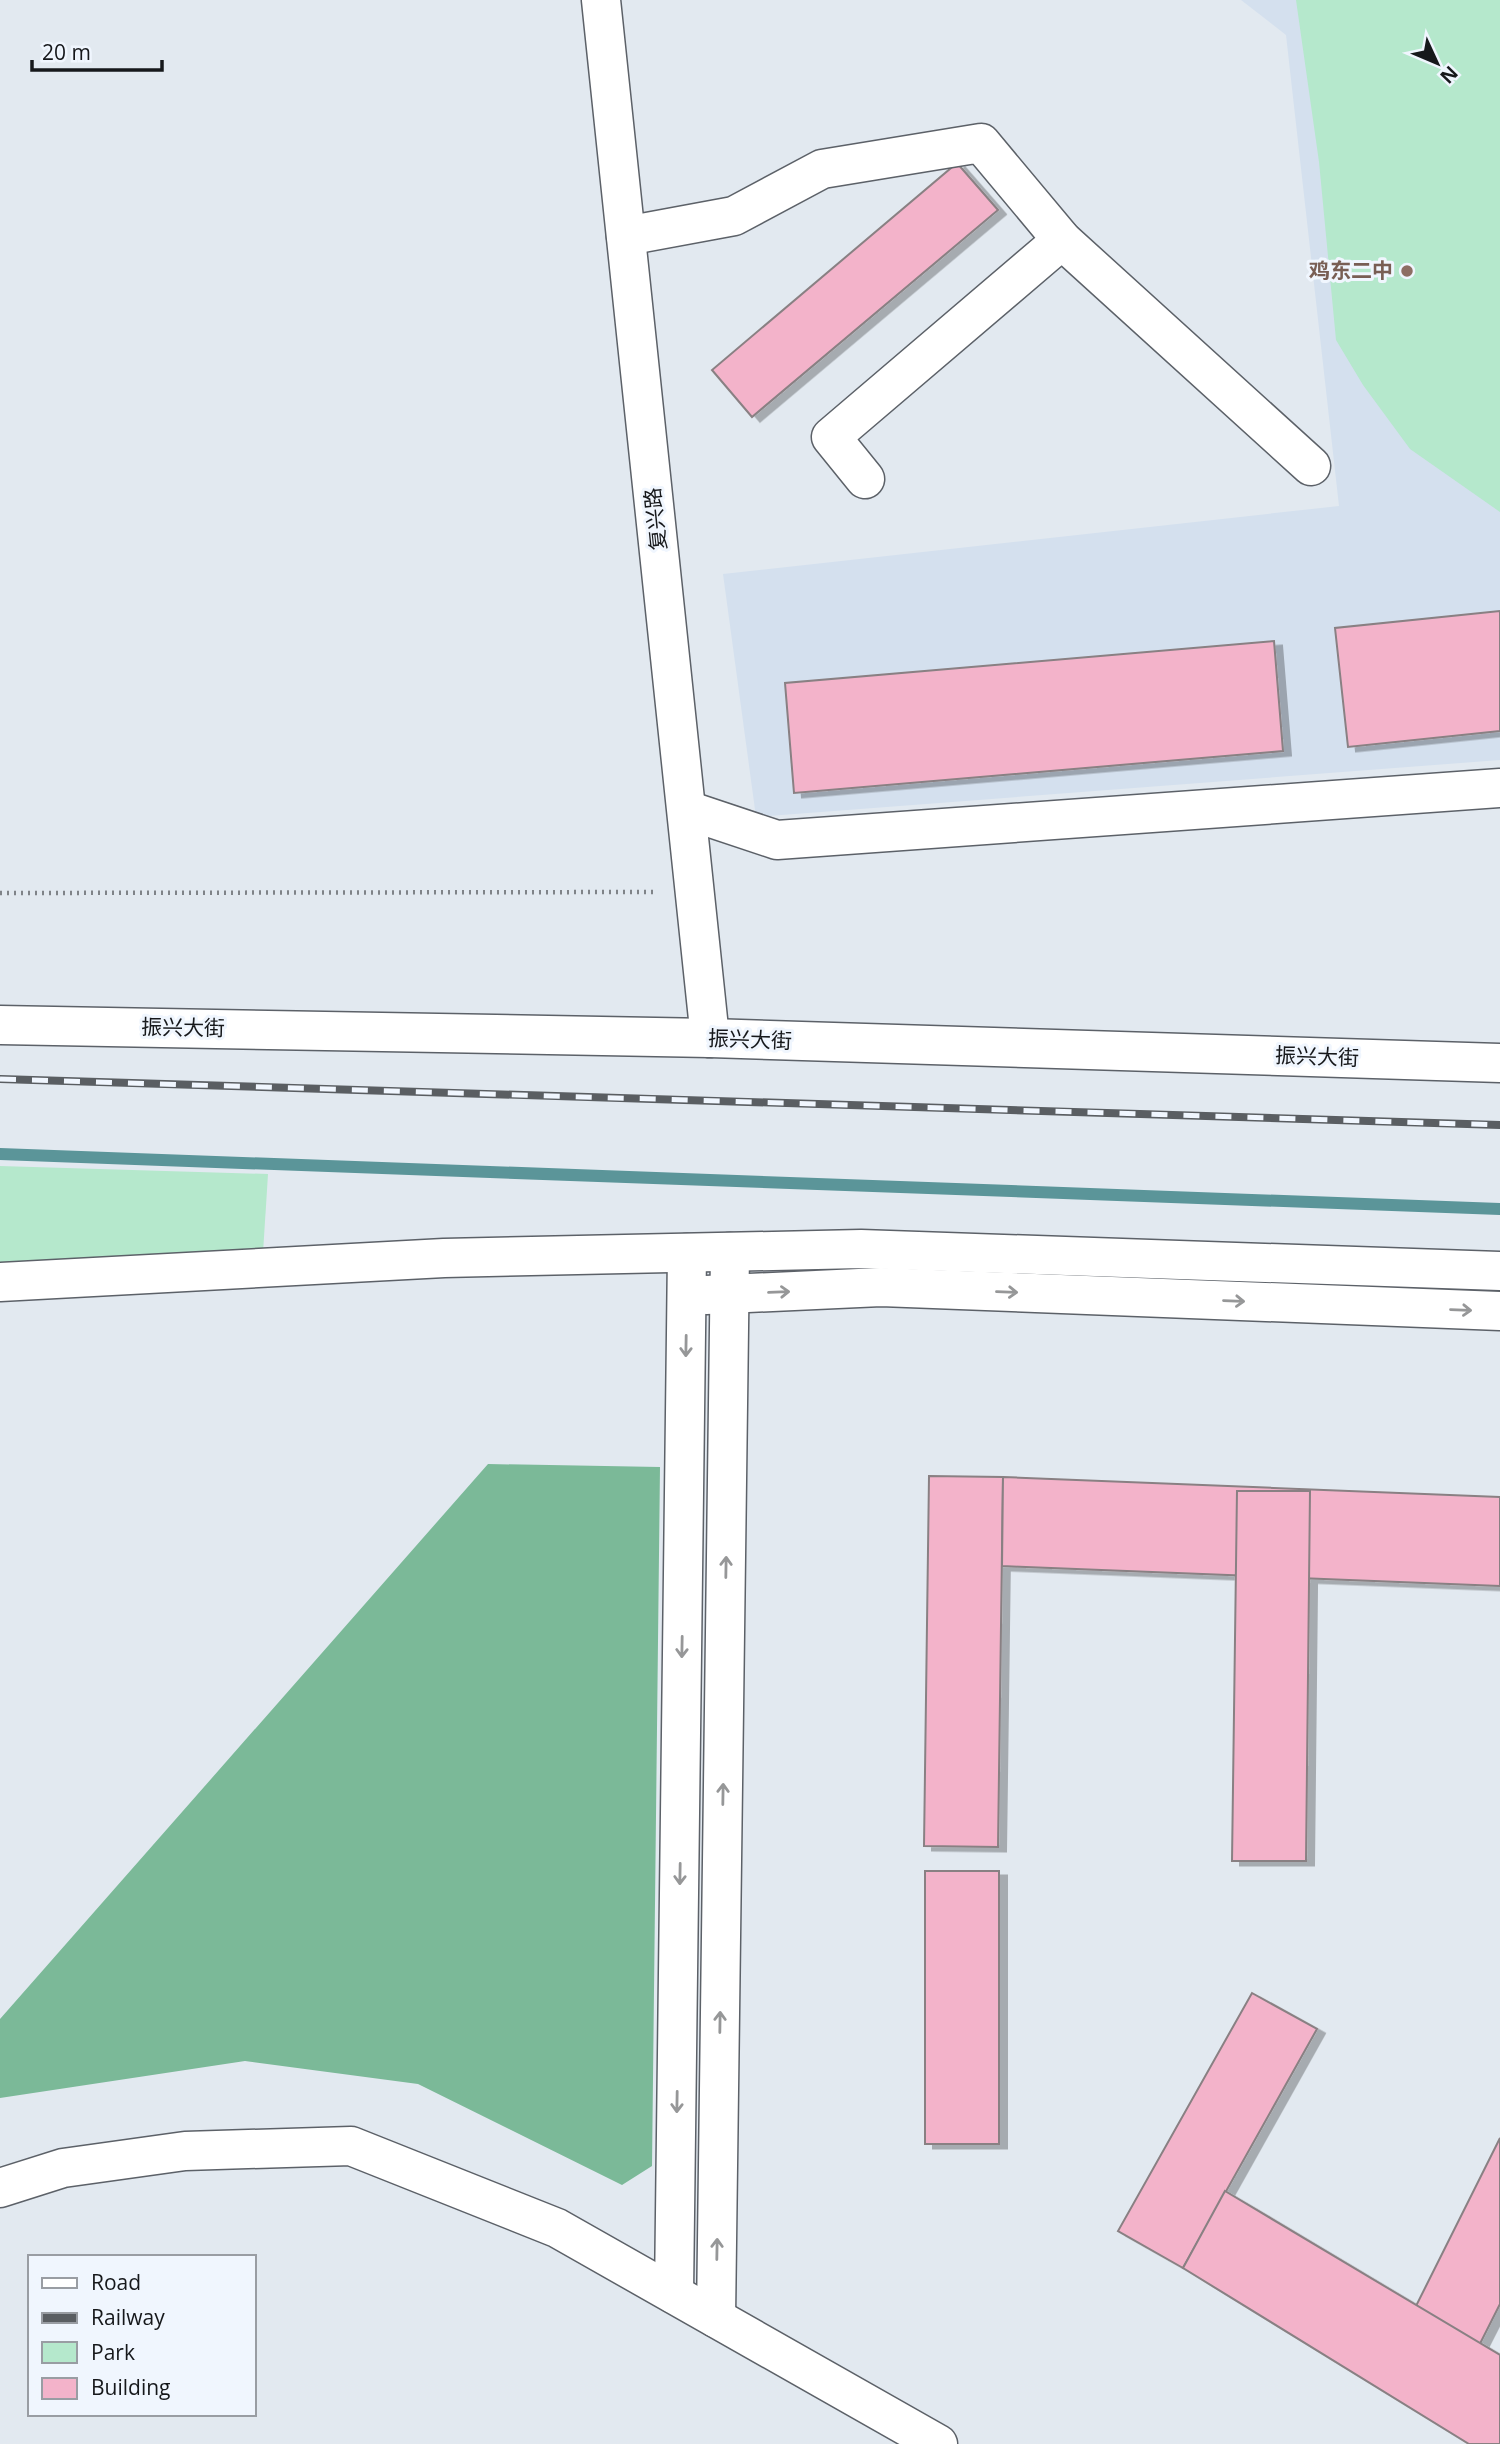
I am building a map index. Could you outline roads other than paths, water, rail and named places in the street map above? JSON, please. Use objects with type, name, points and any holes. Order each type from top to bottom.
[{"type":"street","name":"复兴路","points":[[601,0],[710,1038]]},
{"type":"street","points":[[626,236],[734,216],[821,169],[981,144],[1062,240],[1311,466]]},
{"type":"street","points":[[864,479],[831,437],[1062,240]]},
{"type":"street","points":[[687,810],[777,840],[1500,788]]},
{"type":"street","name":"振兴大街","points":[[0,1025],[710,1038],[1500,1063]]},
{"type":"street","points":[[0,1282],[444,1258],[861,1249],[1500,1271]]},
{"type":"street","points":[[716,2318],[730,1252]]},
{"type":"street","points":[[674,2294],[687,1253]]},
{"type":"street","points":[[687,1296],[881,1287],[1500,1311]]},
{"type":"street","points":[[0,2189],[63,2168],[185,2151],[351,2146],[558,2228],[938,2444]]},
{"type":"waterway","points":[[0,1154],[1500,1209]]},
{"type":"railway","points":[[0,1079],[1500,1125]]},
{"type":"place","name":"鸡东二中","points":[[1407,271]]}]
